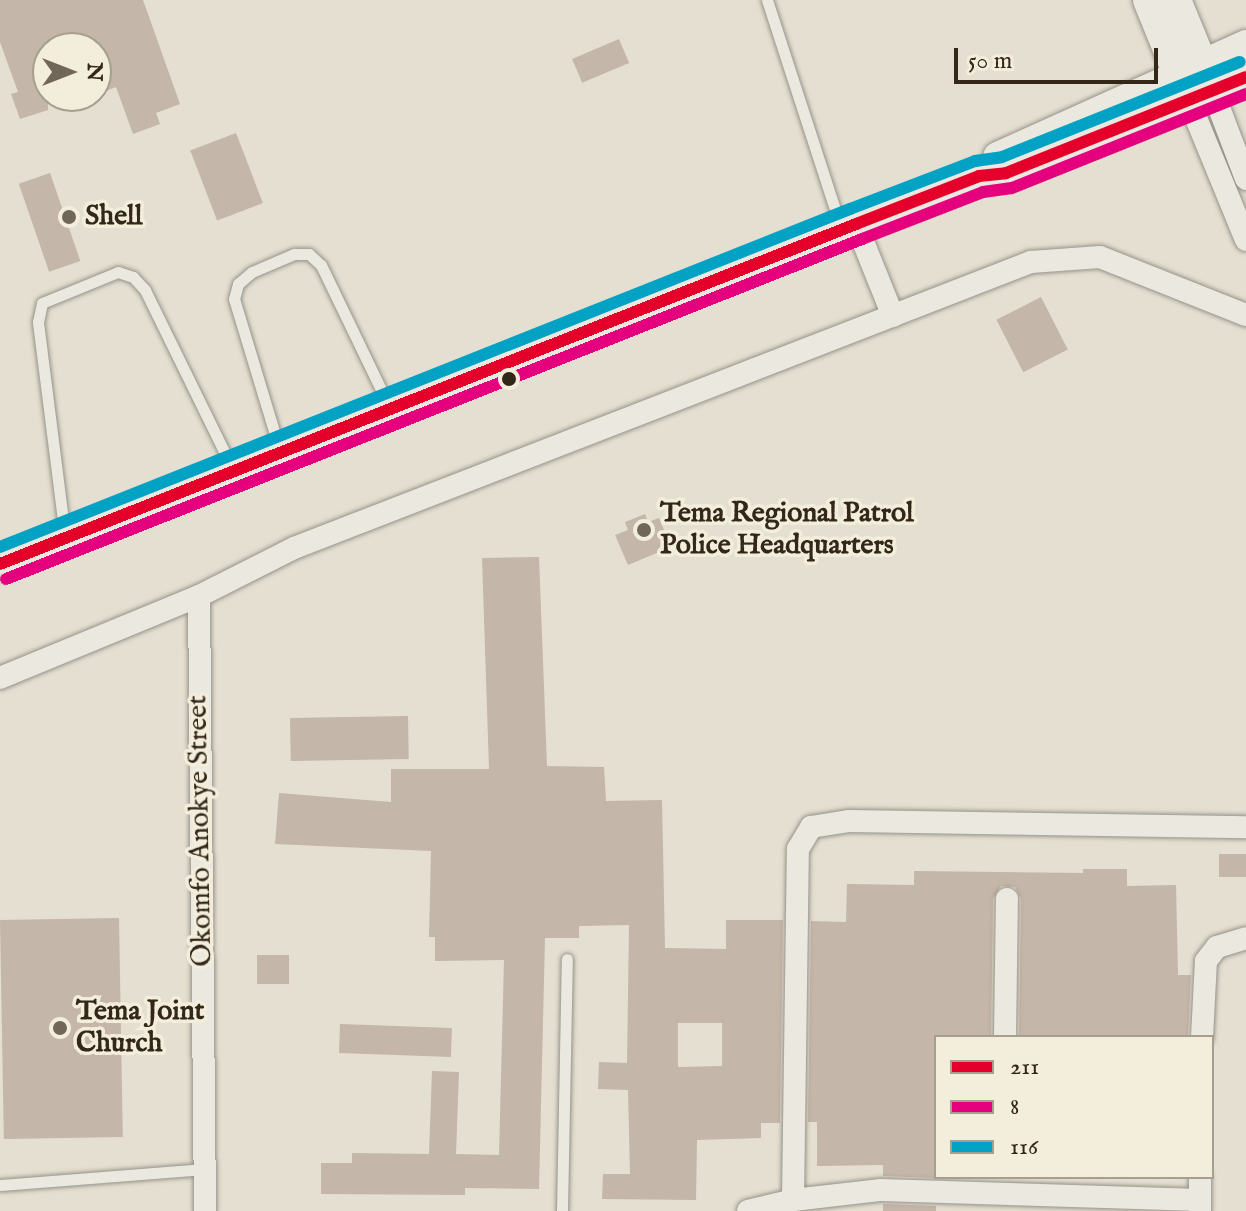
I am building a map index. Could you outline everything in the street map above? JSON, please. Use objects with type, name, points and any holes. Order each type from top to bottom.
[{"type":"main road","points":[[1148,0],[1190,67]]},
{"type":"main road","points":[[1176,0],[1190,67],[1201,96]]},
{"type":"main road","points":[[979,176],[1000,155],[1190,67],[1246,45]]},
{"type":"main road","points":[[0,564],[979,176],[1006,173],[1246,77]]},
{"type":"street","points":[[1201,96],[1246,179]]},
{"type":"street","points":[[1201,96],[1246,240]]},
{"type":"street","points":[[849,227],[893,316]]},
{"type":"street","points":[[0,678],[199,596],[294,548],[1031,262],[1059,257],[1100,257],[1246,315]]},
{"type":"street","name":"Okomfo Anokye Street","points":[[199,596],[205,1211]]},
{"type":"street","points":[[793,1200],[798,849],[811,827],[850,821],[1246,827]]},
{"type":"street","points":[[1005,1035],[1007,899]]},
{"type":"street","points":[[1202,1035],[1206,961],[1217,947],[1246,938]]},
{"type":"street","points":[[748,1211],[793,1200],[845,1202],[1003,1185],[1036,1203],[1200,1196]]},
{"type":"lane","points":[[767,0],[849,227]]},
{"type":"lane","points":[[281,452],[234,299],[238,284],[252,272],[294,254],[309,254],[321,265],[389,408]]},
{"type":"lane","points":[[65,538],[38,322],[42,303],[118,272],[133,277],[145,290],[233,470]]},
{"type":"lane","points":[[562,1211],[567,959]]},
{"type":"lane","points":[[0,1185],[205,1169]]},
{"type":"building","points":[[0,0],[143,0],[180,104],[156,113],[160,124],[133,134],[116,87],[112,89],[112,32],[32,32],[32,112],[42,112],[20,119],[11,94],[18,92],[0,42]]},
{"type":"building","points":[[619,39],[629,63],[582,83],[572,59]]},
{"type":"building","points":[[236,133],[263,203],[217,221],[190,151]]},
{"type":"building","points":[[50,173],[80,261],[49,272],[19,184]]},
{"type":"building","points":[[1041,297],[1068,350],[1023,372],[996,320]]},
{"type":"building","points":[[645,514],[648,522],[659,518],[671,547],[628,565],[615,535],[628,530],[625,522]]},
{"type":"building","points":[[539,557],[547,766],[604,767],[606,801],[662,800],[665,948],[726,949],[726,920],[783,920],[780,1123],[761,1123],[761,1138],[697,1140],[696,1200],[602,1199],[603,1174],[630,1174],[628,1090],[598,1089],[599,1062],[627,1063],[629,925],[579,926],[579,938],[545,938],[539,1189],[465,1188],[465,1195],[321,1194],[321,1163],[352,1163],[352,1153],[429,1154],[432,1071],[459,1072],[456,1154],[499,1155],[504,960],[435,961],[435,937],[429,937],[431,851],[275,844],[279,793],[391,802],[391,769],[489,769],[482,558]],"holes":[[[678,1023],[722,1023],[722,1066],[678,1067]]]},
{"type":"building","points":[[408,716],[409,759],[291,761],[290,718]]},
{"type":"building","points":[[1219,854],[1246,854],[1246,877],[1219,877]]},
{"type":"building","points":[[1083,869],[1127,869],[1127,886],[1176,885],[1178,975],[1191,975],[1188,1035],[1019,1035],[1021,899],[1015,887],[1001,886],[993,899],[991,1035],[934,1035],[934,1178],[883,1176],[883,1165],[817,1166],[817,1122],[808,1122],[811,921],[846,922],[847,884],[914,885],[914,871],[1083,873]]},
{"type":"building","name":"Tema Joint Church","points":[[119,918],[123,1137],[4,1139],[0,920]]},
{"type":"building","points":[[257,955],[289,955],[289,984],[257,984]]},
{"type":"building","points":[[340,1024],[452,1028],[451,1057],[339,1053]]},
{"type":"building","points":[[883,1204],[936,1206],[936,1211],[883,1211]]},
{"type":"transit line","name":"116","points":[[0,547],[850,209],[975,161],[1002,157],[1240,62]]},
{"type":"transit line","name":"211","points":[[0,564],[856,224],[979,176],[1006,173],[1246,77]]},
{"type":"transit line","name":"8","points":[[6,579],[862,239],[983,192],[1012,188],[1246,94]]},
{"type":"place","name":"Shell","points":[[69,217]]},
{"type":"place","name":"Tema Regional Patrol Police Headquarters","points":[[644,530]]},
{"type":"place","name":"Tema Joint Church","points":[[60,1028]]}]
